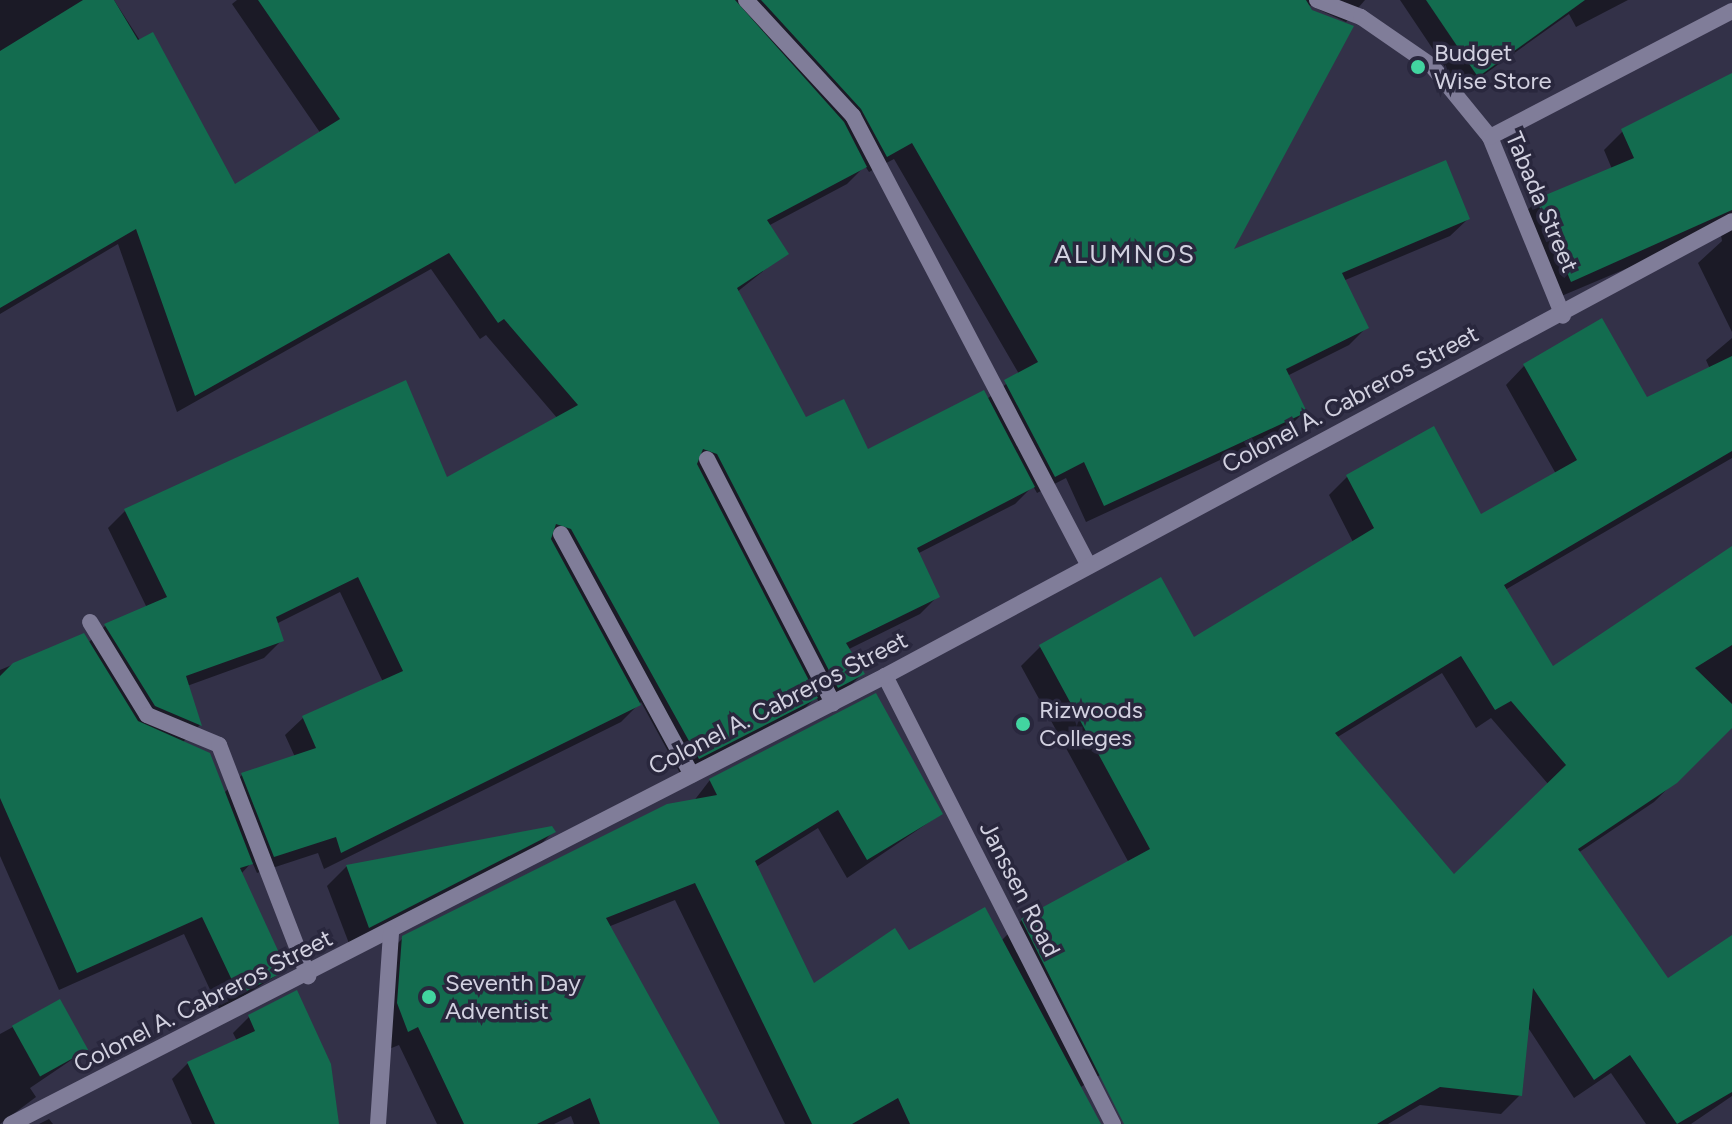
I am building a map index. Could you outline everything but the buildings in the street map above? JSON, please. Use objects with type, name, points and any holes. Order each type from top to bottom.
[{"type":"street","points":[[746,0],[853,116],[1089,566]]},
{"type":"street","name":"Tabada Street","points":[[1317,0],[1361,17],[1432,66],[1490,137],[1563,316]]},
{"type":"street","points":[[1490,137],[1732,11]]},
{"type":"street","name":"Colonel A. Cabreros Street","points":[[11,1124],[308,976],[885,676],[1563,316],[1732,221]]},
{"type":"street","points":[[707,459],[833,703]]},
{"type":"street","points":[[561,534],[692,775]]},
{"type":"street","points":[[90,622],[147,715],[219,745],[308,976]]},
{"type":"street","name":"Janssen Road","points":[[885,676],[1113,1124]]},
{"type":"street","points":[[378,1124],[391,933]]},
{"type":"place","name":"Budget Wise Store","points":[[1418,67]]},
{"type":"place","name":"Rizwoods Colleges","points":[[1023,724]]},
{"type":"place","name":"Seventh Day Adventist","points":[[429,997]]},
{"type":"district","name":"ALUMNOS","points":[[1125,255]]}]
